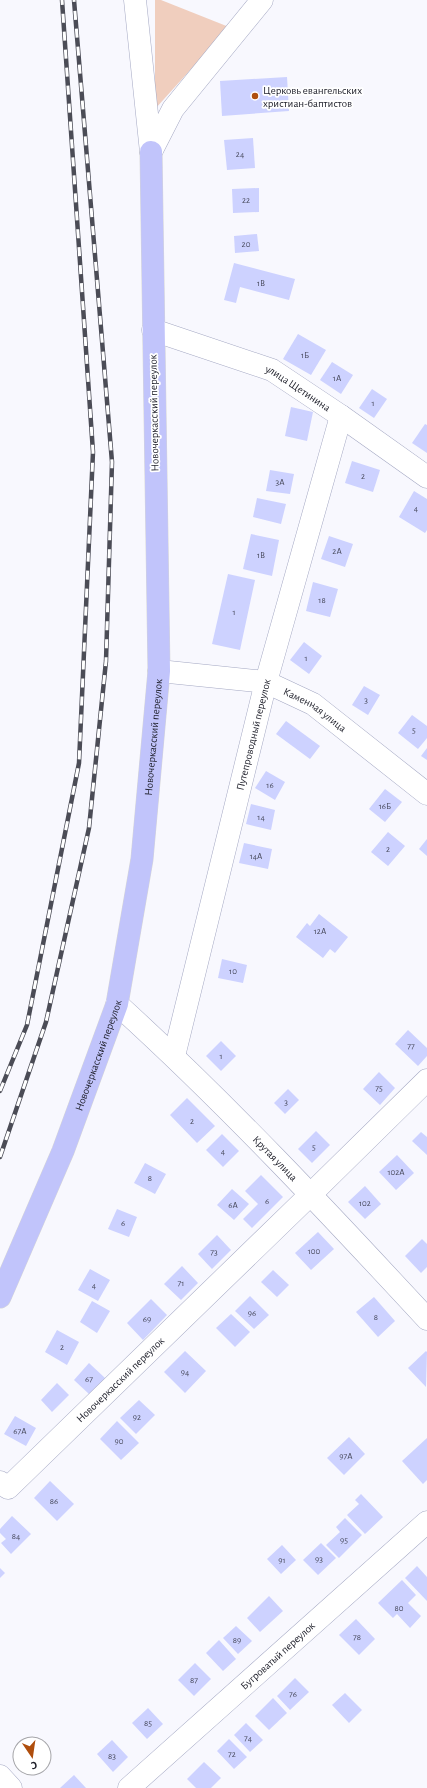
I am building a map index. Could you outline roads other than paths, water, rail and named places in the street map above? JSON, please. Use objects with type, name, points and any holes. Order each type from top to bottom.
[{"type":"main road","name":"Новочеркасский переулок","points":[[0,1297],[63,1151],[117,1004],[142,859],[158,671],[151,152]]},
{"type":"street","points":[[135,0],[151,152]]},
{"type":"street","points":[[151,152],[173,109],[262,0]]},
{"type":"street","name":"улица Щетинина","points":[[153,330],[272,370],[341,416],[427,477]]},
{"type":"street","name":"Путепроводный переулок","points":[[174,1056],[266,682],[341,416]]},
{"type":"street","name":"Каменная улица","points":[[158,671],[266,682],[313,704],[427,794]]},
{"type":"street","name":"Крутая улица","points":[[117,1004],[174,1056],[311,1194],[427,1319]]},
{"type":"street","name":"Новочеркасский переулок","points":[[0,1482],[8,1488],[427,1080]]},
{"type":"street","name":"Бугроватый переулок","points":[[129,1788],[427,1522]]},
{"type":"street","points":[[0,1776],[11,1788]]},
{"type":"railway","points":[[0,1091],[27,1025],[79,763],[93,452],[62,0]]},
{"type":"railway","points":[[0,1157],[46,1022],[89,828],[106,661],[112,462],[74,0]]},
{"type":"place","name":"Церковь евангельских христиан-баптистов","points":[[255,96]]}]
